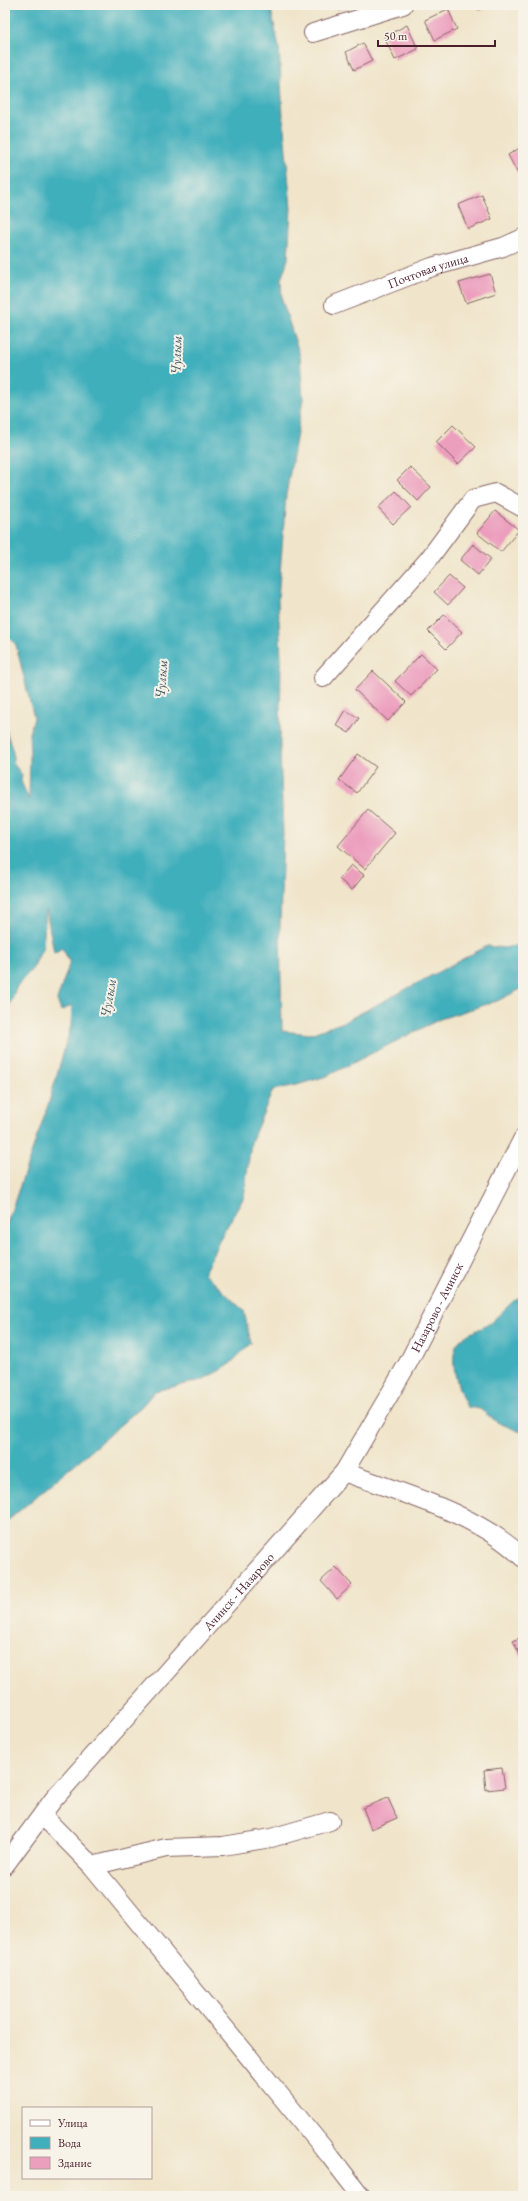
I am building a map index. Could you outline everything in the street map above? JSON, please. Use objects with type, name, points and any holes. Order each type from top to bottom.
[{"type":"street","points":[[313,34],[403,5]]},
{"type":"street","name":"Почтовая улица","points":[[334,305],[432,267],[503,246],[523,238]]},
{"type":"street","points":[[323,678],[428,560],[472,499],[496,493],[523,508]]},
{"type":"street","name":"Назарово - Ачинск","points":[[344,1472],[408,1363],[523,1138]]},
{"type":"street","points":[[344,1472],[446,1510],[508,1542],[523,1558]]},
{"type":"street","name":"Ачинск - Назарово","points":[[5,1865],[42,1815],[344,1472]]},
{"type":"street","points":[[42,1815],[92,1866],[330,2156],[360,2196]]},
{"type":"street","points":[[92,1866],[166,1848],[223,1846],[271,1838],[330,1821]]},
{"type":"water","name":"Чулым","points":[[5,5],[270,5],[279,47],[283,117],[291,208],[288,259],[281,280],[282,300],[300,356],[303,399],[286,495],[278,600],[281,657],[280,745],[283,834],[280,926],[282,1031],[310,1034],[344,1022],[487,946],[504,948],[523,944],[523,988],[497,1001],[440,1019],[327,1076],[273,1090],[251,1142],[244,1197],[221,1237],[204,1273],[244,1311],[251,1343],[228,1366],[202,1380],[155,1391],[142,1406],[5,1523],[5,1229],[49,1102],[71,1026],[72,1005],[61,1011],[57,1000],[70,962],[62,948],[54,953],[46,909],[43,947],[33,968],[17,986],[5,1017],[5,727],[13,752],[13,763],[22,775],[21,781],[29,800],[29,733],[34,718],[16,645],[5,631]]},
{"type":"water","points":[[523,1295],[523,1433],[497,1422],[480,1409],[467,1407],[458,1385],[454,1367],[454,1359],[457,1344],[460,1340],[468,1334],[490,1323],[510,1304]]},
{"type":"building","points":[[336,5],[350,5],[338,10]]},
{"type":"building","points":[[477,5],[490,5],[479,10]]},
{"type":"building","points":[[448,9],[457,29],[435,40],[425,20]]},
{"type":"building","points":[[407,25],[418,49],[395,60],[384,37]]},
{"type":"building","points":[[363,43],[372,61],[354,70],[346,52]]},
{"type":"building","points":[[523,146],[523,172],[518,174],[508,155]]},
{"type":"building","points":[[482,195],[492,219],[468,229],[458,205]]},
{"type":"building","points":[[490,274],[496,293],[466,303],[459,283]]},
{"type":"building","points":[[453,425],[476,447],[458,464],[436,442]]},
{"type":"building","points":[[410,467],[431,487],[418,501],[397,480]]},
{"type":"building","points":[[396,491],[411,507],[393,524],[378,508]]},
{"type":"building","points":[[495,511],[519,530],[501,552],[477,533]]},
{"type":"building","points":[[473,544],[491,559],[478,575],[460,560]]},
{"type":"building","points":[[449,576],[463,588],[448,605],[434,592]]},
{"type":"building","points":[[444,615],[462,632],[446,649],[428,631]]},
{"type":"building","points":[[421,654],[437,669],[411,696],[395,681]]},
{"type":"building","points":[[373,671],[406,702],[388,721],[355,690]]},
{"type":"building","points":[[345,710],[359,718],[349,733],[336,725]]},
{"type":"building","points":[[358,754],[376,767],[357,793],[339,780]]},
{"type":"building","points":[[368,810],[395,833],[365,869],[338,846]]},
{"type":"building","points":[[351,865],[364,875],[352,890],[339,879]]},
{"type":"building","points":[[336,1567],[352,1585],[337,1599],[321,1581]]},
{"type":"building","points":[[523,1636],[523,1656],[521,1657],[513,1641]]},
{"type":"building","points":[[502,1768],[505,1788],[486,1790],[484,1770]]},
{"type":"building","points":[[388,1798],[397,1818],[371,1829],[363,1808]]}]
